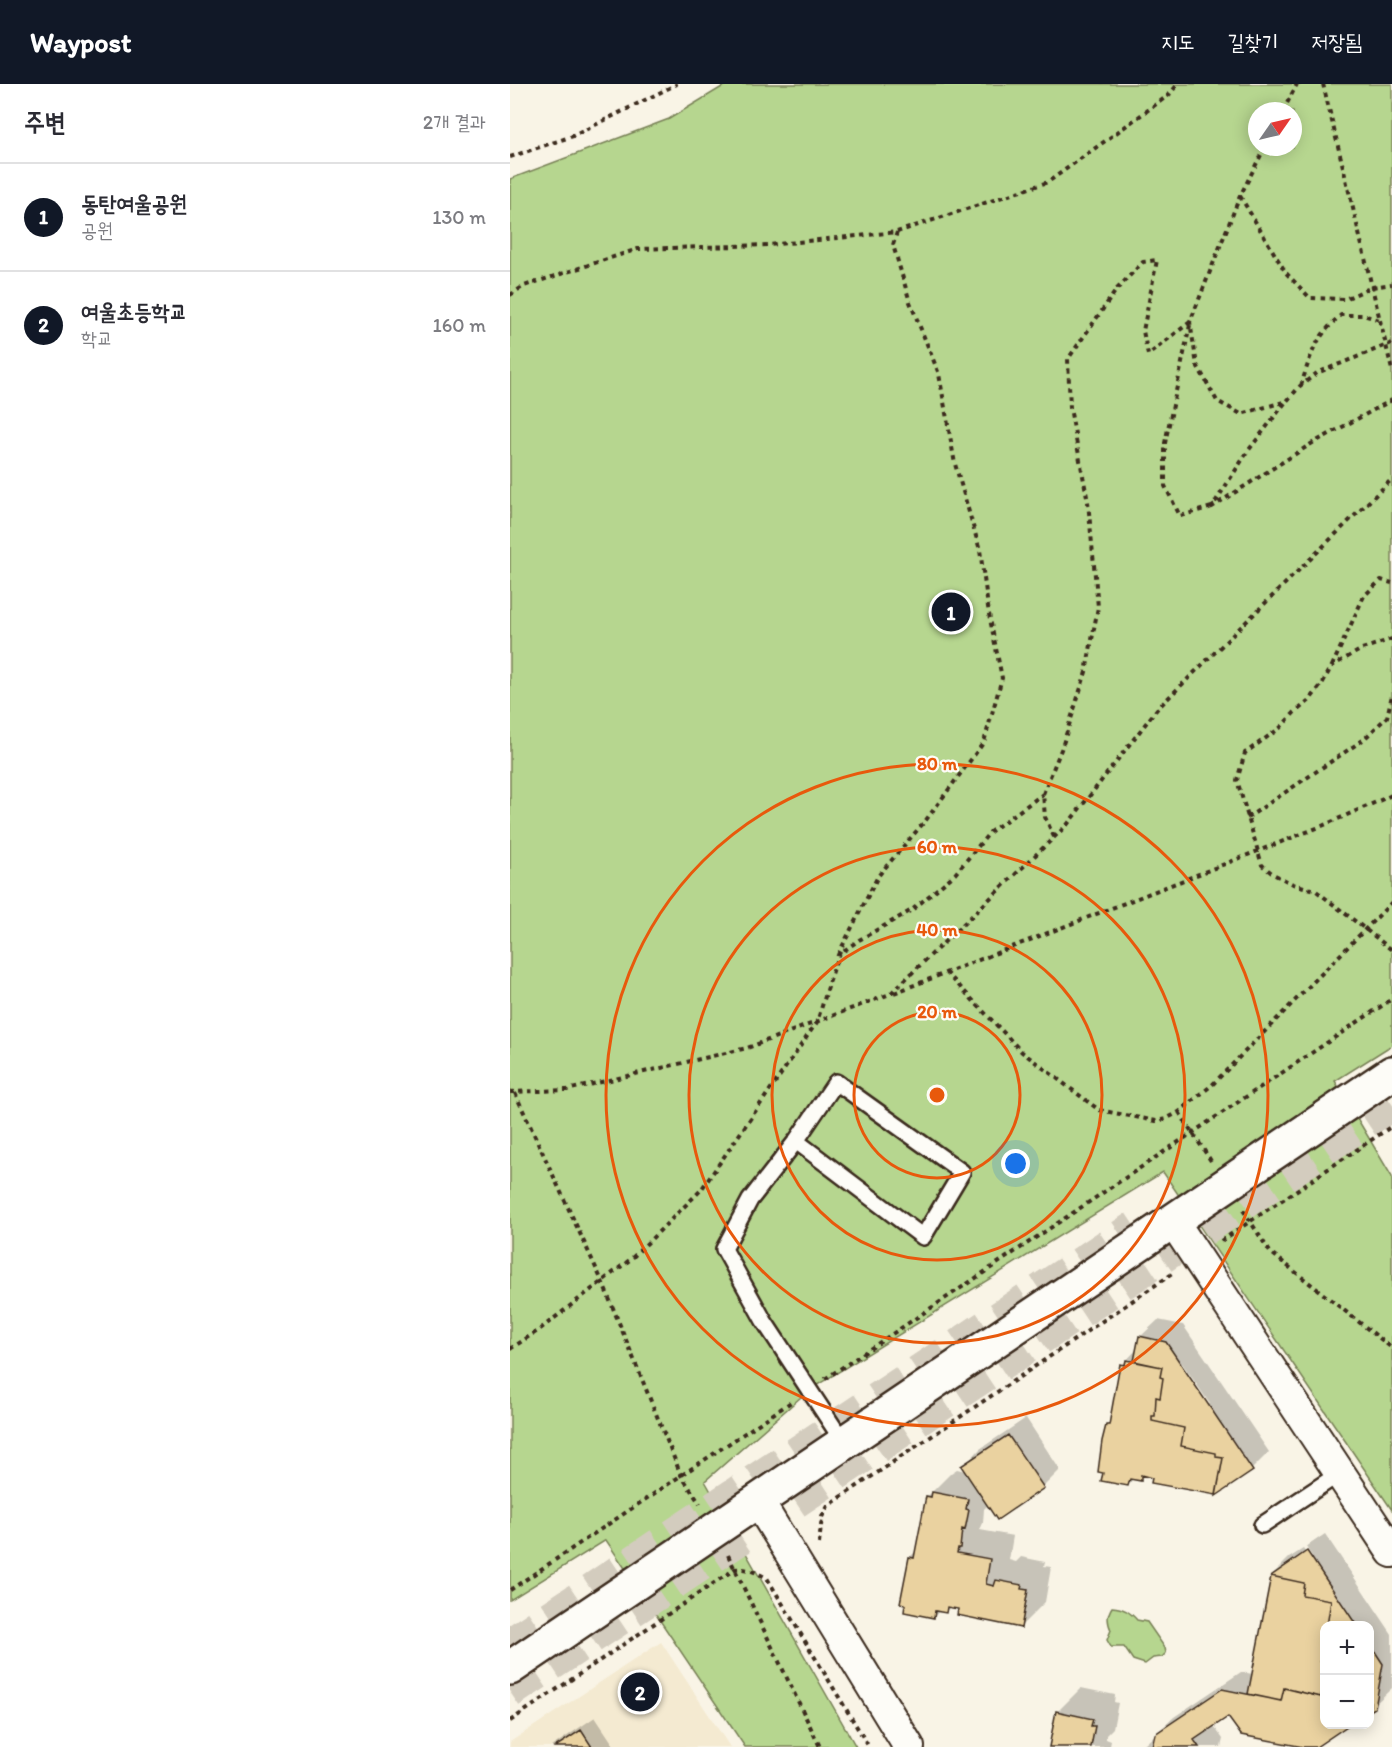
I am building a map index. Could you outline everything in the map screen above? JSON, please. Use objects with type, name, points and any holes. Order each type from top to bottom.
[{"type":"street","points":[[510,1668],[1392,1073]]},
{"type":"street","points":[[1173,1221],[1392,1552]]},
{"type":"street","points":[[758,1501],[909,1747]]},
{"type":"lane","points":[[796,1141],[923,1237],[962,1172],[836,1083],[796,1141],[750,1200],[724,1249],[764,1321],[844,1443]]},
{"type":"lane","points":[[1262,1526],[1340,1473]]},
{"type":"path","points":[[510,157],[573,136],[677,84]]},
{"type":"path","points":[[510,295],[524,286],[638,249],[768,244],[897,232],[1047,182],[1169,95],[1179,84]]},
{"type":"path","points":[[1288,102],[1297,84]]},
{"type":"path","points":[[1323,84],[1392,369]]},
{"type":"path","points":[[1260,156],[1240,196],[1190,322],[1166,443],[1165,486],[1180,516],[1212,507],[1311,444],[1392,400]]},
{"type":"path","points":[[1240,196],[1286,273],[1310,298],[1345,299],[1372,287],[1392,284]]},
{"type":"path","points":[[510,1349],[539,1330],[631,1259],[701,1190],[817,1022],[838,956],[878,876],[926,820],[984,742],[1002,678],[989,614],[980,550],[955,464],[939,374],[910,302],[893,245],[897,232]]},
{"type":"path","points":[[1054,837],[1045,817],[1042,794],[1062,747],[1086,672],[1098,607],[1088,502],[1070,408],[1068,359],[1117,288],[1143,262],[1157,260],[1143,331],[1148,356],[1190,322]]},
{"type":"path","points":[[1300,386],[1311,353],[1324,330],[1341,315],[1363,315],[1380,320]]},
{"type":"path","points":[[1190,322],[1197,365],[1217,401],[1241,414],[1287,401]]},
{"type":"path","points":[[1212,507],[1248,451],[1300,386],[1317,373],[1392,343]]},
{"type":"path","points":[[890,994],[1067,825],[1157,709],[1392,479]]},
{"type":"path","points":[[1392,583],[1381,580],[1364,596],[1322,684],[1309,701],[1280,728],[1245,753],[1237,780],[1262,865],[1273,874],[1293,884],[1316,891],[1392,950]]},
{"type":"path","points":[[1332,666],[1362,649],[1392,639]]},
{"type":"path","points":[[1247,818],[1363,740],[1387,717],[1392,695]]},
{"type":"path","points":[[838,956],[859,940],[912,910],[955,874],[990,832],[1042,794]]},
{"type":"path","points":[[820,1747],[716,1529],[681,1475],[602,1281],[513,1092],[567,1090],[747,1048],[1322,826],[1392,795]]},
{"type":"path","points":[[946,972],[1022,1052],[1098,1110],[1156,1121],[1179,1112],[1212,1086],[1392,902]]},
{"type":"path","points":[[510,1590],[1392,999]]},
{"type":"path","points":[[1179,1112],[1270,1252],[1392,1348]]},
{"type":"path","points":[[819,1546],[822,1517],[828,1506],[1392,1126]]},
{"type":"path","points":[[510,1721],[735,1569],[755,1572],[766,1578],[869,1747]]},
{"type":"shaded area","points":[[661,1642],[730,1747],[510,1747],[510,1742]]},
{"type":"green space","points":[[727,84],[1392,84],[1392,1045],[1335,1081],[1392,1177],[1392,1510],[1163,1172],[809,1390],[705,1481],[856,1747],[745,1747],[606,1540],[510,1600],[510,179],[669,119]]},
{"type":"green space","points":[[1112,1607],[1123,1609],[1137,1620],[1147,1622],[1166,1653],[1145,1664],[1133,1660],[1124,1647],[1111,1647],[1107,1640],[1111,1630],[1108,1618]]},
{"type":"building","points":[[1139,1336],[1166,1342],[1253,1471],[1216,1496],[1223,1458],[1216,1457],[1216,1453],[1181,1446],[1184,1428],[1152,1421],[1152,1416],[1155,1416],[1156,1397],[1160,1398],[1162,1367],[1134,1361]]},
{"type":"building","points":[[1126,1360],[1162,1367],[1160,1398],[1156,1397],[1155,1416],[1152,1416],[1152,1421],[1184,1428],[1181,1446],[1216,1453],[1216,1457],[1223,1458],[1216,1495],[1151,1483],[1152,1478],[1141,1475],[1141,1481],[1130,1479],[1128,1486],[1101,1481],[1103,1473],[1098,1472],[1102,1441],[1106,1425],[1109,1425],[1120,1364],[1125,1365]]},
{"type":"building","points":[[1008,1435],[1044,1488],[997,1520],[961,1466]]},
{"type":"building","points":[[932,1492],[968,1499],[966,1509],[969,1510],[965,1530],[962,1529],[960,1548],[957,1553],[990,1559],[986,1584],[994,1586],[996,1580],[1022,1585],[1021,1589],[1028,1590],[1021,1628],[957,1615],[958,1609],[947,1607],[946,1613],[935,1611],[934,1618],[904,1612],[905,1604],[900,1603],[909,1557],[914,1558],[926,1496],[931,1497]]},
{"type":"building","points":[[1307,1551],[1354,1621],[1328,1621],[1331,1600],[1302,1595],[1304,1583],[1271,1576]]},
{"type":"building","points":[[1271,1576],[1304,1583],[1302,1595],[1331,1600],[1328,1621],[1320,1621],[1320,1697],[1284,1688],[1281,1701],[1248,1694]]},
{"type":"building","points":[[1374,1650],[1383,1664],[1374,1709]]},
{"type":"building","points":[[1284,1688],[1320,1697],[1320,1729],[1343,1729],[1316,1747],[1303,1747],[1241,1735],[1228,1717],[1194,1740],[1199,1747],[1152,1747],[1155,1734],[1222,1689],[1281,1701]]},
{"type":"building","points":[[1056,1711],[1093,1719],[1091,1726],[1095,1726],[1091,1747],[1049,1747]]},
{"type":"building","points":[[581,1730],[592,1747],[555,1747]]},
{"type":"tunnel","points":[[510,1692],[1392,1104]]},
{"type":"tunnel","points":[[510,1644],[1135,1227]]},
{"type":"place","name":"동탄여울공원","points":[[951,612]]},
{"type":"place","name":"여울초등학교","points":[[640,1692]]}]
